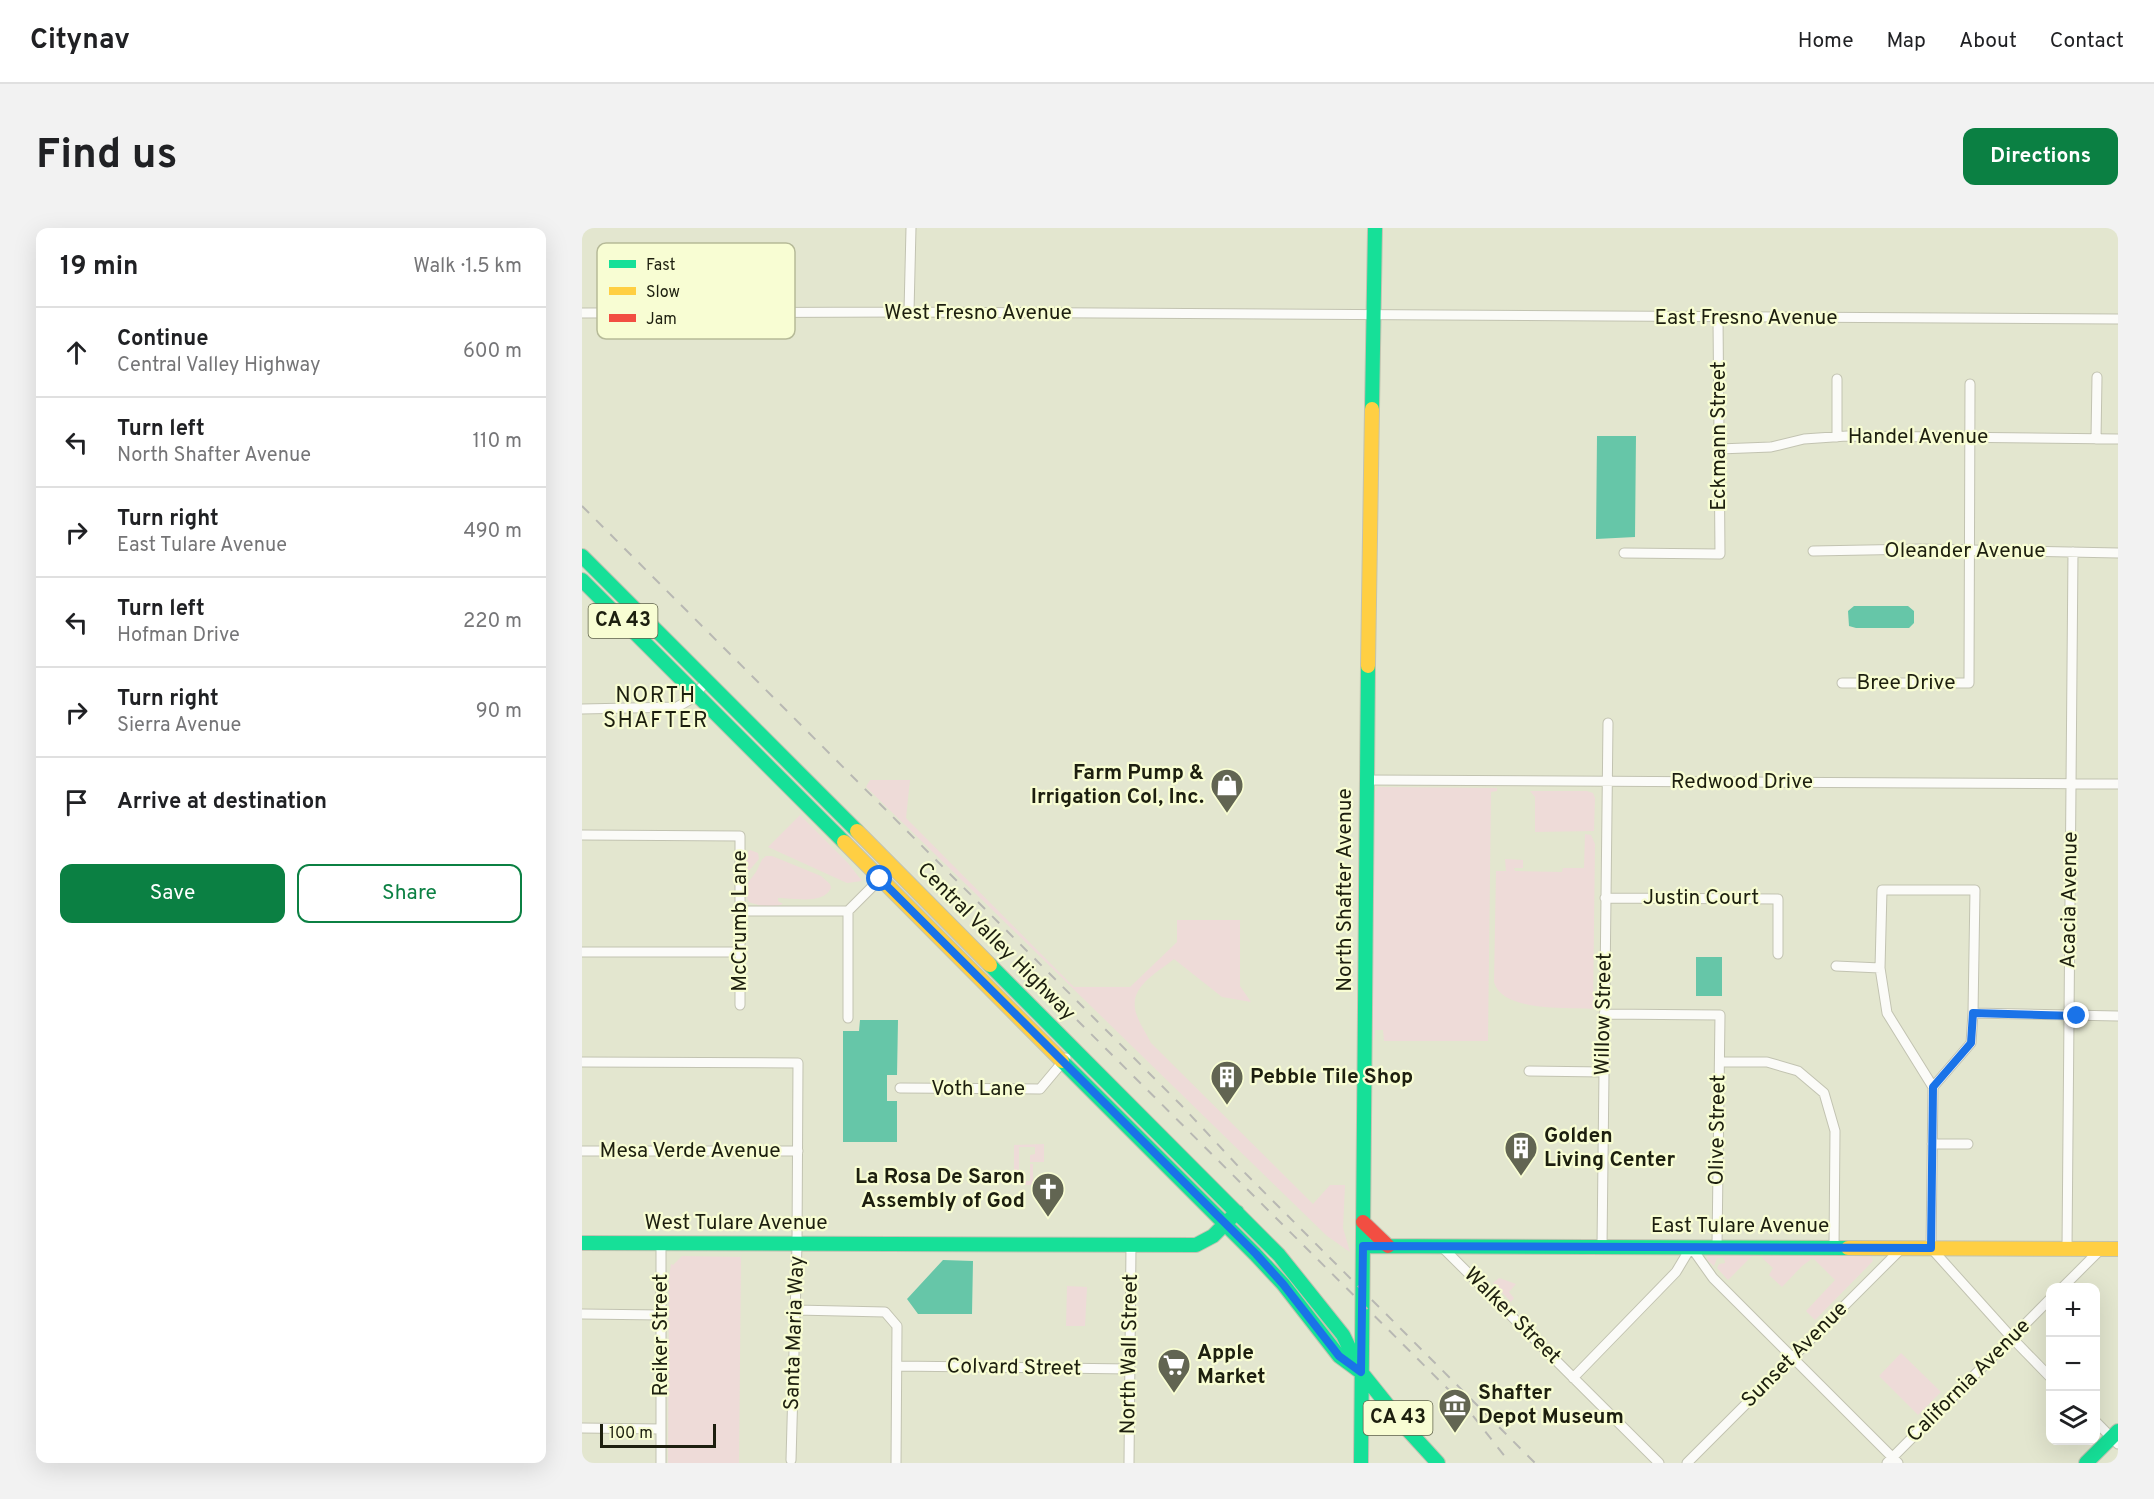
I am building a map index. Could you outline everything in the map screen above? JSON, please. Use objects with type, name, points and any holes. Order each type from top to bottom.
[{"type":"main road","name":"North Shafter Avenue","points":[[1361,1463],[1366,780],[1375,228]]},
{"type":"main road","name":"Central Valley Highway","points":[[582,556],[1238,1212],[1287,1264],[1330,1317],[1343,1335],[1361,1372],[1406,1428],[1438,1463]]},
{"type":"main road","name":"Central Valley Highway","points":[[582,580],[1225,1224],[1283,1284],[1339,1356],[1361,1372]]},
{"type":"main road","name":"West Tulare Avenue","points":[[582,1243],[1196,1245],[1207,1240],[1238,1212]]},
{"type":"main road","points":[[1363,1222],[1388,1246]]},
{"type":"main road","name":"East Tulare Avenue","points":[[1363,1246],[2118,1249]]},
{"type":"main road","points":[[2086,1463],[2116,1438]]},
{"type":"street","points":[[909,312],[911,228]]},
{"type":"street","name":"West Fresno Avenue","points":[[795,312],[1373,316]]},
{"type":"street","name":"West Fresno Avenue","points":[[582,313],[597,313]]},
{"type":"street","name":"East Fresno Avenue","points":[[1373,316],[2118,319]]},
{"type":"street","name":"Eckmann Street","points":[[1624,553],[1720,554],[1718,317]]},
{"type":"street","points":[[2096,439],[2097,377]]},
{"type":"street","points":[[1837,379],[1837,437]]},
{"type":"street","points":[[1969,550],[1970,384]]},
{"type":"street","name":"Handel Avenue","points":[[1719,449],[1771,447],[1804,439],[1837,437],[2118,439]]},
{"type":"street","name":"Oleander Avenue","points":[[1812,551],[1920,549],[2118,553]]},
{"type":"street","name":"Bree Drive","points":[[1842,683],[1969,683],[1969,550]]},
{"type":"street","name":"Acacia Avenue","points":[[2067,1249],[2073,552]]},
{"type":"street","points":[[582,709],[667,709],[683,705],[707,681]]},
{"type":"street","name":"Willow Street","points":[[1602,1247],[1608,723]]},
{"type":"street","name":"Redwood Drive","points":[[1366,780],[2118,784]]},
{"type":"street","name":"McCrumb Lane","points":[[582,835],[740,836],[740,1005]]},
{"type":"street","points":[[848,1018],[849,911],[892,867]]},
{"type":"street","points":[[1933,1087],[1971,1043],[1974,890],[1882,890],[1880,968],[1887,1013],[1933,1087],[1931,1248],[2046,1373]]},
{"type":"street","name":"Justin Court","points":[[1605,898],[1778,899],[1778,954]]},
{"type":"street","points":[[740,911],[849,911]]},
{"type":"street","points":[[582,952],[739,952]]},
{"type":"street","points":[[1836,966],[1880,968]]},
{"type":"street","points":[[1973,1013],[2118,1016]]},
{"type":"street","name":"Olive Street","points":[[1604,1014],[1720,1015],[1717,1246]]},
{"type":"street","name":"Voth Lane","points":[[900,1088],[1040,1089],[1075,1050]]},
{"type":"street","name":"Santa Maria Way","points":[[582,1062],[798,1063],[796,1310],[791,1460]]},
{"type":"street","points":[[1720,1062],[1767,1062],[1798,1071],[1824,1093],[1835,1131],[1834,1248]]},
{"type":"street","points":[[1529,1071],[1604,1071]]},
{"type":"street","points":[[1932,1144],[1968,1144]]},
{"type":"street","name":"Mesa Verde Avenue","points":[[582,1150],[798,1151]]},
{"type":"street","name":"Reiker Street","points":[[661,1243],[661,1463]]},
{"type":"street","name":"North Wall Street","points":[[1129,1463],[1131,1245]]},
{"type":"street","name":"Walker Street","points":[[1441,1246],[1659,1463]]},
{"type":"street","points":[[1573,1378],[1676,1272],[1691,1248],[1713,1278],[1892,1461]]},
{"type":"street","name":"Sunset Avenue","points":[[1687,1463],[1902,1248]]},
{"type":"street","points":[[2066,1283],[2101,1249]]},
{"type":"street","name":"California Avenue","points":[[1892,1461],[2046,1303]]},
{"type":"street","points":[[796,1310],[885,1312],[897,1326],[896,1463]]},
{"type":"street","points":[[582,1314],[661,1315]]},
{"type":"street","name":"Colvard Street","points":[[897,1366],[1130,1369]]},
{"type":"street","points":[[2100,1425],[2116,1438]]},
{"type":"street","points":[[582,1428],[661,1429]]},
{"type":"shaded area","points":[[1597,436],[1636,436],[1635,537],[1596,539]]},
{"type":"shaded area","points":[[1854,606],[1908,606],[1914,611],[1914,623],[1909,628],[1856,628],[1849,626],[1848,611]]},
{"type":"shaded area","points":[[870,780],[910,780],[906,818],[1074,987],[1130,987],[1177,942],[1177,920],[1240,920],[1240,986],[1251,1002],[1222,997],[1174,959],[1152,975],[1140,988],[1136,996],[1136,1013],[1151,1043],[1313,1204],[1330,1185],[1345,1185],[1343,1228],[1350,1252],[1327,1236],[866,787]]},
{"type":"shaded area","points":[[1378,787],[1497,788],[1497,791],[1491,792],[1488,1041],[1384,1041],[1383,1030],[1375,1030],[1374,1040],[1370,1040],[1371,798]]},
{"type":"shaded area","points":[[1530,791],[1587,791],[1593,793],[1595,798],[1594,831],[1535,832],[1535,797]]},
{"type":"shaded area","points":[[800,815],[848,863],[862,881],[847,883],[768,847]]},
{"type":"shaded area","points":[[1585,834],[1591,835],[1595,844],[1593,1009],[1537,1006],[1509,999],[1499,992],[1494,982],[1496,871],[1506,871],[1505,859],[1523,860],[1523,868],[1514,868],[1515,871],[1562,872],[1563,868],[1584,868]]},
{"type":"shaded area","points":[[750,850],[758,853],[759,859],[747,873],[745,856]]},
{"type":"shaded area","points":[[766,856],[772,856],[821,876],[831,888],[822,897],[815,899],[778,898],[778,901],[783,904],[775,906],[749,902],[746,893],[747,886]]},
{"type":"shaded area","points":[[1696,957],[1722,957],[1722,996],[1696,996]]},
{"type":"shaded area","points":[[860,1020],[898,1020],[897,1075],[887,1075],[887,1101],[897,1101],[897,1142],[843,1142],[843,1031],[859,1031]]},
{"type":"shaded area","points":[[1044,1144],[1044,1162],[1030,1162],[1030,1155],[1035,1154],[1035,1147],[1019,1147],[1019,1181],[1030,1181],[1030,1164],[1033,1164],[1033,1185],[1014,1185],[1014,1145]]},
{"type":"shaded area","points":[[1710,1254],[1797,1255],[1797,1257],[1800,1254],[1870,1255],[1873,1261],[1815,1320],[1806,1311],[1835,1280],[1813,1258],[1782,1287],[1769,1275],[1773,1268],[1760,1256],[1752,1256],[1728,1280],[1717,1268],[1719,1264],[1725,1263],[1724,1258],[1717,1258],[1714,1266],[1707,1260]]},
{"type":"shaded area","points":[[682,1256],[741,1257],[739,1463],[668,1463],[669,1278],[671,1264],[673,1265]]},
{"type":"shaded area","points":[[943,1260],[973,1261],[972,1314],[918,1314],[907,1299]]},
{"type":"shaded area","points":[[1499,1278],[1516,1284],[1509,1292],[1514,1298],[1511,1302],[1493,1283]]},
{"type":"shaded area","points":[[1067,1286],[1087,1287],[1085,1326],[1066,1326]]},
{"type":"shaded area","points":[[1901,1353],[1941,1392],[1918,1415],[1879,1376]]},
{"type":"railway","points":[[582,506],[1535,1463]]},
{"type":"railway","points":[[1077,1020],[1466,1407],[1510,1463]]},
{"type":"traffic: fast","points":[[1372,409],[1375,228]]},
{"type":"traffic: fast","points":[[582,556],[857,831]]},
{"type":"traffic: fast","points":[[582,580],[844,842]]},
{"type":"traffic: fast","points":[[1361,1463],[1368,666]]},
{"type":"traffic: fast","points":[[990,965],[1279,1255],[1343,1335],[1361,1372],[1406,1428],[1438,1463]]},
{"type":"traffic: fast","points":[[1062,1061],[1255,1254],[1283,1284],[1339,1356],[1358,1370]]},
{"type":"traffic: fast","points":[[582,1243],[1196,1245],[1213,1236],[1237,1212]]},
{"type":"traffic: fast","points":[[1363,1246],[1848,1248]]},
{"type":"traffic: fast","points":[[2086,1463],[2118,1431]]},
{"type":"traffic: slow","points":[[1368,666],[1372,409]]},
{"type":"traffic: slow","points":[[857,831],[990,965]]},
{"type":"traffic: slow","points":[[844,842],[1062,1061]]},
{"type":"traffic: slow","points":[[1848,1248],[2118,1249]]},
{"type":"traffic: jam","points":[[1363,1222],[1388,1246]]},
{"type":"place","name":"Farm Pump & Irrigation Col, Inc.","points":[[1227,814]]},
{"type":"place","name":"Pebble Tile Shop","points":[[1227,1106]]},
{"type":"place","name":"Golden Living Center","points":[[1521,1177]]},
{"type":"place","name":"La Rosa De Saron Assembly of God","points":[[1048,1218]]},
{"type":"place","name":"Apple Market","points":[[1174,1394]]},
{"type":"place","name":"Shafter Depot Museum","points":[[1455,1434]]},
{"type":"district","name":"NORTH SHAFTER","points":[[656,708]]},
{"type":"route","points":[[880,879],[1256,1254],[1283,1284],[1339,1356],[1361,1372],[1363,1246],[1931,1248],[1933,1087],[1971,1043],[1973,1013],[2077,1016]]}]
